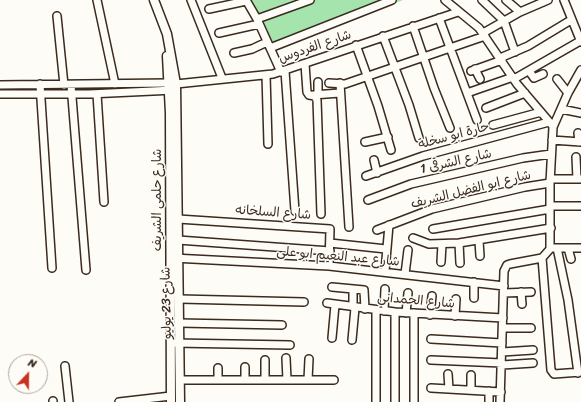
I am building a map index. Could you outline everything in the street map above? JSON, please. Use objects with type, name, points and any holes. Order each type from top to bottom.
[{"type":"street","points":[[97,0],[115,84]]},
{"type":"street","name":"شارع حلمى الشريف","points":[[150,0],[164,41],[172,83]]},
{"type":"street","name":"شارع حلمى الشريف","points":[[154,0],[167,34],[172,83],[176,343],[171,399]]},
{"type":"street","points":[[191,0],[222,78]]},
{"type":"street","points":[[209,9],[246,0],[283,72],[295,211]]},
{"type":"street","points":[[219,33],[258,22],[310,0]]},
{"type":"street","points":[[234,53],[268,45],[392,0]]},
{"type":"street","points":[[445,0],[484,35],[513,78],[551,125],[550,228],[568,300],[580,373],[554,374],[551,370],[542,258]]},
{"type":"street","points":[[482,0],[504,21],[515,52]]},
{"type":"street","points":[[506,0],[520,12]]},
{"type":"street","points":[[329,83],[344,84],[451,48],[484,35],[520,12],[548,0]]},
{"type":"street","points":[[467,93],[513,78],[581,42],[564,0]]},
{"type":"street","name":"شارع الفردوس","points":[[172,83],[266,75],[283,72],[356,45],[458,12]]},
{"type":"street","points":[[57,16],[67,85],[72,94],[86,270]]},
{"type":"street","points":[[439,18],[477,120]]},
{"type":"street","points":[[480,80],[473,70],[528,46],[571,20]]},
{"type":"street","points":[[412,26],[450,128]]},
{"type":"street","points":[[384,36],[396,67],[419,138]]},
{"type":"street","points":[[356,45],[368,77],[391,150]]},
{"type":"street","points":[[305,64],[307,92],[309,95],[340,93]]},
{"type":"street","points":[[529,70],[534,78],[543,74]]},
{"type":"street","points":[[551,125],[561,109],[568,93],[578,81],[581,70]]},
{"type":"street","points":[[266,75],[268,144]]},
{"type":"street","points":[[557,78],[568,93]]},
{"type":"street","points":[[318,82],[316,100],[321,214]]},
{"type":"street","points":[[0,85],[172,83]]},
{"type":"street","points":[[0,94],[97,94],[172,83]]},
{"type":"street","name":"شارع 23 يوليو","points":[[172,83],[178,219],[178,240],[174,258],[180,299],[176,343],[180,380],[180,402]]},
{"type":"street","points":[[340,83],[349,227]]},
{"type":"street","points":[[40,84],[52,268]]},
{"type":"street","points":[[486,108],[525,93]]},
{"type":"street","points":[[97,94],[104,202]]},
{"type":"street","points":[[561,109],[581,113]]},
{"type":"street","points":[[494,125],[541,112]]},
{"type":"street","name":"حارة ابو سخلة","points":[[366,176],[430,154],[551,125]]},
{"type":"street","points":[[552,140],[580,142],[578,133]]},
{"type":"street","points":[[365,142],[388,137]]},
{"type":"street","name":"شارع الشرقى 1","points":[[368,200],[411,184],[523,158],[550,154]]},
{"type":"street","points":[[576,157],[579,179]]},
{"type":"street","points":[[374,160],[377,173]]},
{"type":"street","name":"شارع ابو الفضل الشريف","points":[[377,230],[432,209],[550,181],[579,179]]},
{"type":"street","points":[[433,229],[550,208],[581,206]]},
{"type":"street","name":"شارع السلخانه","points":[[178,219],[330,229],[329,266]]},
{"type":"street","points":[[385,272],[389,225]]},
{"type":"street","points":[[413,238],[429,244],[459,243],[479,241],[550,228]]},
{"type":"street","points":[[178,240],[330,251]]},
{"type":"street","points":[[479,241],[480,256]]},
{"type":"street","points":[[330,243],[386,249]]},
{"type":"street","points":[[459,243],[460,263]]},
{"type":"street","points":[[441,262],[442,244]]},
{"type":"street","points":[[500,402],[504,270],[507,265],[542,258],[554,248],[581,248]]},
{"type":"street","points":[[568,248],[571,259]]},
{"type":"street","points":[[405,274],[408,250]]},
{"type":"street","name":"شارع عبد النعيم ابو على","points":[[174,258],[329,266],[474,282],[521,292],[531,292]]},
{"type":"street","points":[[474,282],[474,298]]},
{"type":"street","points":[[332,287],[365,291],[365,309]]},
{"type":"street","points":[[352,340],[354,289]]},
{"type":"street","points":[[376,402],[380,310],[385,289]]},
{"type":"street","points":[[521,292],[522,304]]},
{"type":"street","points":[[406,313],[408,293]]},
{"type":"street","points":[[430,315],[432,296]]},
{"type":"street","points":[[180,299],[304,302]]},
{"type":"street","points":[[455,316],[456,299]]},
{"type":"street","name":"شارع الحمداني","points":[[327,303],[354,308],[406,313],[503,318]]},
{"type":"street","points":[[332,338],[335,305]]},
{"type":"street","points":[[395,402],[396,312]]},
{"type":"street","points":[[414,313],[414,402]]},
{"type":"street","points":[[179,323],[282,325]]},
{"type":"street","points":[[503,328],[531,328]]},
{"type":"street","points":[[431,339],[502,343]]},
{"type":"street","points":[[176,343],[290,345]]},
{"type":"street","points":[[502,352],[533,350]]},
{"type":"street","points":[[286,358],[286,380]]},
{"type":"street","points":[[308,380],[309,359]]},
{"type":"street","points":[[265,360],[265,380]]},
{"type":"street","points":[[431,360],[502,364],[533,363]]},
{"type":"street","points":[[65,366],[69,402]]},
{"type":"street","points":[[245,367],[245,380]]},
{"type":"street","points":[[218,368],[218,380]]},
{"type":"street","points":[[448,374],[449,389]]},
{"type":"street","points":[[471,375],[471,390]]},
{"type":"street","points":[[180,380],[334,380]]},
{"type":"street","points":[[431,388],[501,392]]},
{"type":"street","points":[[489,391],[489,402]]},
{"type":"street","points":[[119,402],[171,399]]},
{"type":"green space","points":[[246,0],[403,0],[273,52]]}]
